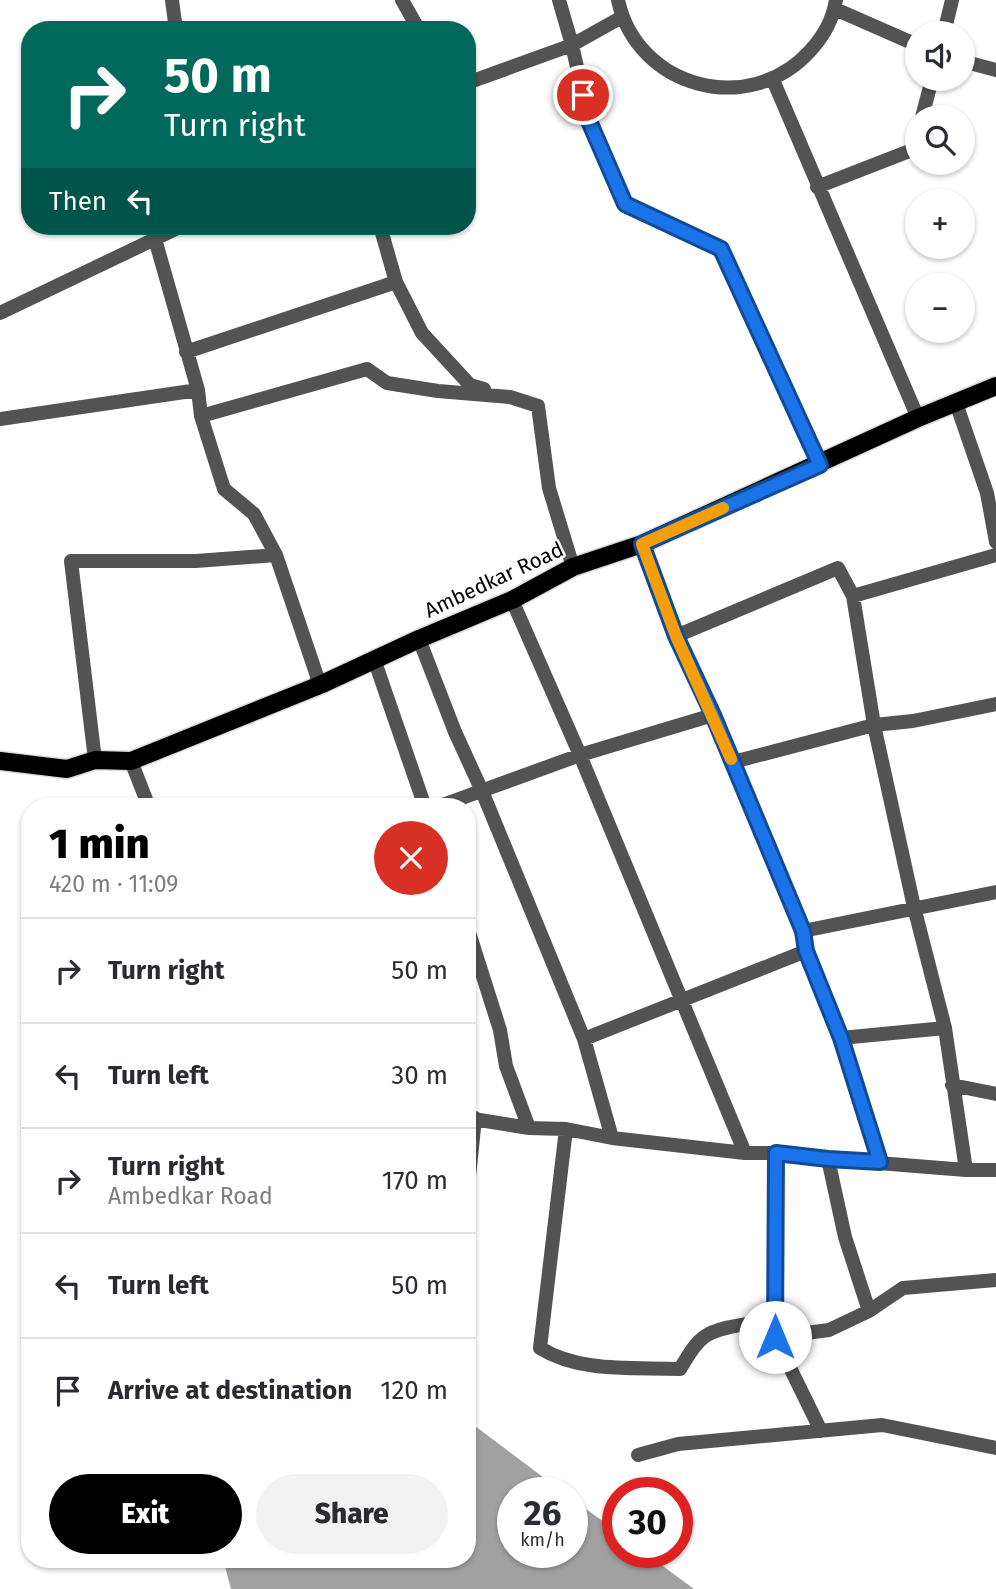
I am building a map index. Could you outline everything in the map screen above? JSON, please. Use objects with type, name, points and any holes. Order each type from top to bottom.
[{"type":"main road","name":"Ambedkar Road","points":[[0,761],[67,769],[95,760],[131,761],[320,685],[512,600],[573,567],[642,544],[918,418],[996,386]]},
{"type":"street","points":[[172,0],[175,21]]},
{"type":"street","points":[[402,0],[414,21]]},
{"type":"street","points":[[559,0],[589,121],[625,204],[721,249],[820,465]]},
{"type":"street","points":[[618,0],[622,17],[640,48],[668,72],[701,86],[737,88],[773,80],[800,62],[822,38],[836,4],[905,39]]},
{"type":"street","points":[[947,21],[952,0]]},
{"type":"street","points":[[476,80],[572,45],[622,17]]},
{"type":"street","points":[[975,64],[996,70]]},
{"type":"street","points":[[773,80],[918,418]]},
{"type":"street","points":[[817,187],[905,153]]},
{"type":"street","points":[[0,313],[163,235]]},
{"type":"street","points":[[383,235],[396,282],[422,333],[470,385],[538,406],[549,488],[573,567]]},
{"type":"street","points":[[155,239],[198,390],[201,416],[224,489],[254,514],[276,555],[320,685]]},
{"type":"street","points":[[186,352],[396,282]]},
{"type":"street","points":[[201,416],[367,369],[387,383],[438,391],[510,397]]},
{"type":"street","points":[[0,419],[198,390]]},
{"type":"street","points":[[956,403],[991,491],[996,542]]},
{"type":"street","points":[[642,544],[676,636],[713,715],[803,931],[806,951],[841,1038],[880,1162]]},
{"type":"street","points":[[95,760],[71,561],[196,561],[276,555]]},
{"type":"street","points":[[853,596],[996,555]]},
{"type":"street","points":[[676,636],[838,568],[853,596],[874,725],[914,907],[945,1028],[966,1170]]},
{"type":"street","points":[[512,600],[580,755],[745,1153]]},
{"type":"street","points":[[419,639],[455,732],[584,1038],[612,1138]]},
{"type":"street","points":[[374,659],[422,798]]},
{"type":"street","points":[[733,762],[874,725],[913,721],[996,704]]},
{"type":"street","points":[[462,798],[580,755],[713,715]]},
{"type":"street","points":[[131,761],[145,798]]},
{"type":"street","points":[[803,931],[996,892]]},
{"type":"street","points":[[584,1038],[806,951]]},
{"type":"street","points":[[476,954],[500,1030],[506,1066],[529,1128]]},
{"type":"street","points":[[841,1038],[945,1028]]},
{"type":"street","points":[[952,1085],[996,1094]]},
{"type":"street","points":[[476,1119],[529,1128],[566,1129],[612,1138],[745,1153],[996,1170]]},
{"type":"street","points":[[566,1129],[540,1348],[555,1357],[580,1365],[680,1369],[691,1351],[705,1336],[764,1321],[775,1337],[821,1431]]},
{"type":"street","points":[[775,1337],[776,1153]]},
{"type":"street","points":[[828,1159],[845,1237],[869,1311]]},
{"type":"street","points":[[775,1337],[829,1330],[869,1311],[902,1288],[996,1280]]},
{"type":"street","points":[[638,1455],[678,1444],[882,1425],[996,1448]]},
{"type":"shaded area","points":[[476,1427],[543,1477],[497,1477],[497,1568],[588,1568],[588,1510],[602,1521],[602,1568],[666,1568],[694,1589],[231,1589],[225,1568],[476,1568]]},
{"type":"slow traffic","points":[[723,508],[642,544],[676,636],[731,759]]},
{"type":"route","points":[[583,95],[589,121],[625,204],[721,249],[820,465],[642,544],[676,636],[713,715],[803,931],[806,951],[841,1038],[880,1162],[776,1153],[775,1337]]}]
